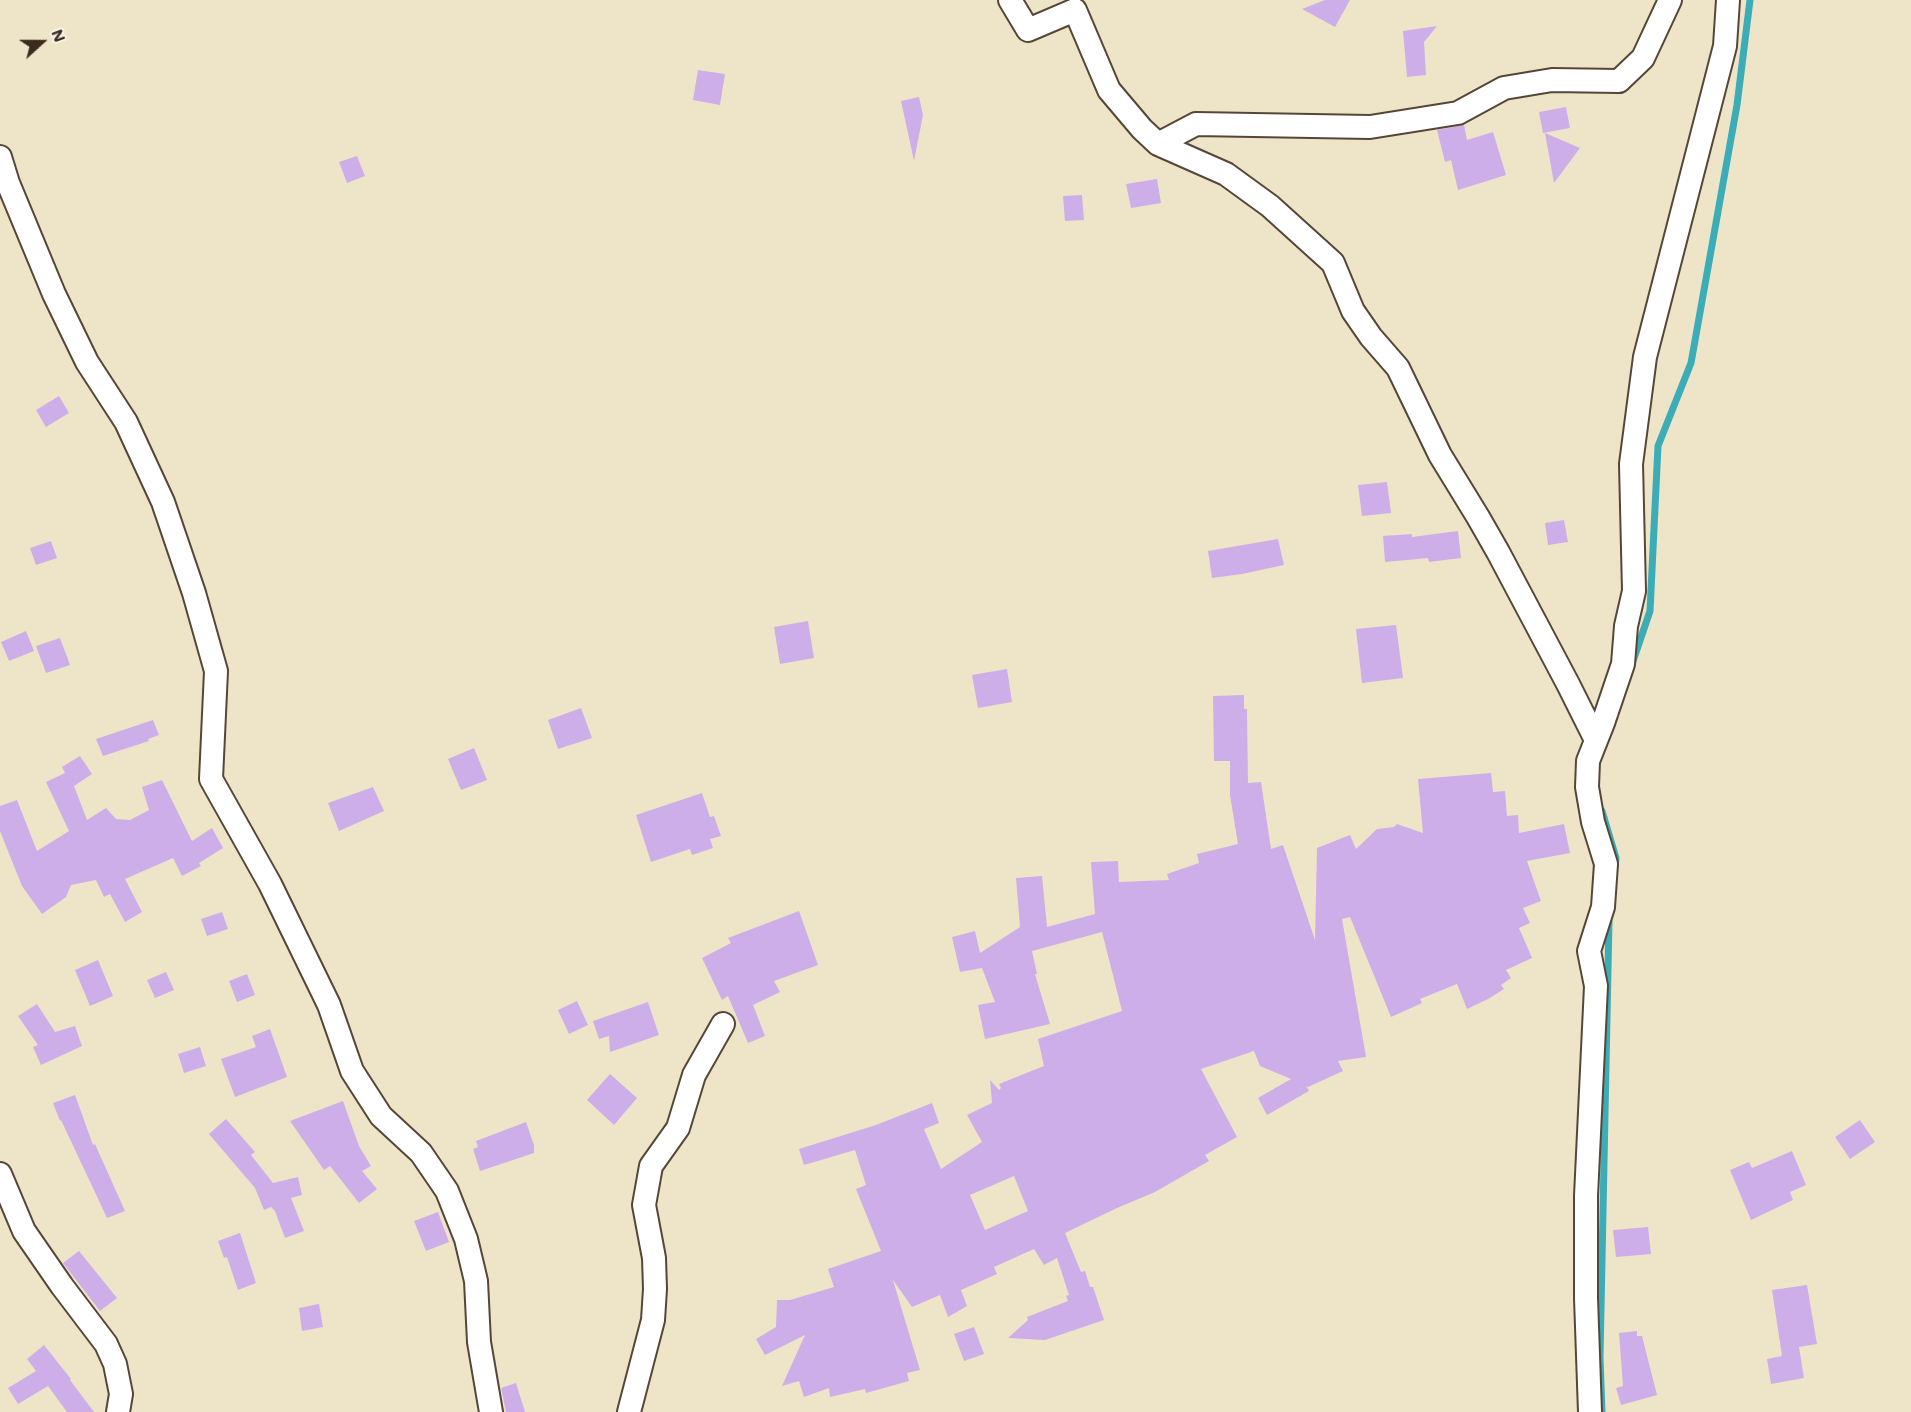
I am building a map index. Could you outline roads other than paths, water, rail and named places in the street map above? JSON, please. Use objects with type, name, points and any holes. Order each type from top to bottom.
[{"type":"street","points":[[1010,0],[1028,30],[1075,10],[1109,90],[1142,129],[1158,144],[1226,174],[1270,206],[1333,263],[1353,311],[1371,337],[1398,368],[1440,455],[1488,534],[1596,740]]},
{"type":"street","points":[[1158,144],[1196,124],[1370,127],[1458,113],[1504,88],[1552,80],[1619,81],[1643,58],[1671,0]]},
{"type":"street","points":[[1590,1412],[1586,1298],[1586,1196],[1596,986],[1589,951],[1603,907],[1606,864],[1593,822],[1587,787],[1588,760],[1623,664],[1626,626],[1635,591],[1631,464],[1645,357],[1725,46],[1728,0]]},
{"type":"street","points":[[0,157],[8,183],[54,294],[87,362],[126,422],[163,502],[191,582],[216,671],[212,779],[270,884],[329,1005],[352,1071],[381,1116],[421,1153],[447,1191],[466,1239],[476,1281],[479,1342],[491,1412]]},
{"type":"street","points":[[629,1412],[653,1320],[656,1289],[654,1258],[644,1205],[651,1166],[678,1128],[694,1075],[723,1024]]},
{"type":"street","points":[[0,1174],[24,1232],[106,1344],[115,1364],[121,1394],[118,1412]]},
{"type":"waterway","points":[[1633,661],[1650,611],[1658,446],[1691,363],[1737,105],[1750,0]]},
{"type":"waterway","points":[[1602,811],[1616,858],[1615,867]]},
{"type":"waterway","points":[[1602,1412],[1600,1357],[1609,920]]}]
